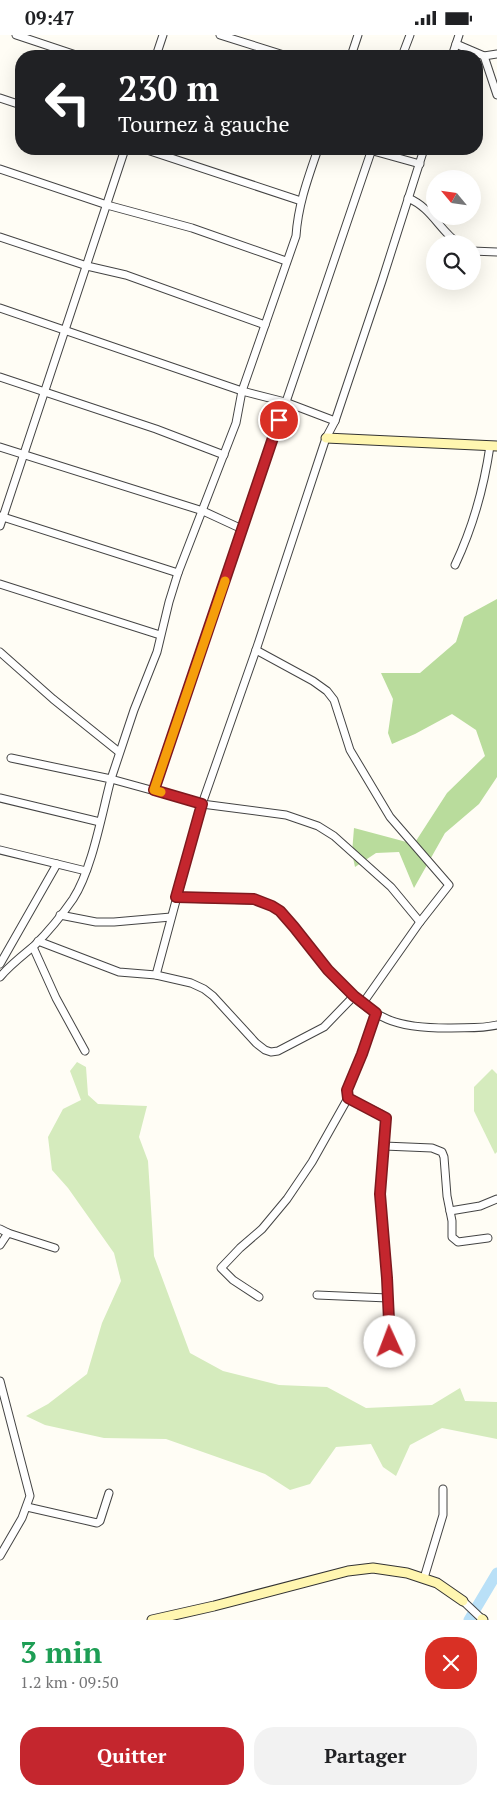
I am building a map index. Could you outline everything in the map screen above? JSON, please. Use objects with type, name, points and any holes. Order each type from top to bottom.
[{"type":"street","points":[[16,35],[61,50]]},
{"type":"street","points":[[158,50],[163,35]]},
{"type":"street","points":[[220,35],[256,50]]},
{"type":"street","points":[[353,50],[358,35]]},
{"type":"street","points":[[404,50],[410,35]]},
{"type":"street","points":[[454,50],[459,35]]},
{"type":"street","points":[[456,43],[471,50]]},
{"type":"street","points":[[497,54],[484,56],[497,95]]},
{"type":"street","points":[[0,98],[15,103]]},
{"type":"street","points":[[0,526],[1,516],[45,393],[123,155]]},
{"type":"street","points":[[162,155],[301,201]]},
{"type":"street","points":[[0,977],[35,944],[74,898],[86,871],[119,752],[157,652],[178,573],[236,423],[242,391],[296,236],[297,216],[316,155]]},
{"type":"street","points":[[154,790],[368,155]]},
{"type":"street","points":[[391,155],[420,163]]},
{"type":"street","points":[[156,975],[202,804],[256,650],[326,438],[335,421],[422,155]]},
{"type":"street","points":[[0,169],[107,205],[192,228],[286,261]]},
{"type":"street","points":[[408,198],[426,208],[449,235]]},
{"type":"street","points":[[0,237],[87,266],[126,275],[265,325]]},
{"type":"street","points":[[481,251],[497,252]]},
{"type":"street","points":[[0,308],[242,391],[285,402],[335,421]]},
{"type":"street","points":[[0,377],[156,429],[224,455]]},
{"type":"street","points":[[326,438],[494,446],[486,468],[466,542],[455,565]]},
{"type":"street","points":[[0,447],[203,511],[242,529]]},
{"type":"street","points":[[1,516],[178,573]]},
{"type":"street","points":[[0,584],[160,635]]},
{"type":"street","points":[[256,650],[314,681],[327,691],[334,700],[350,750],[390,817],[449,885],[420,922],[363,1003]]},
{"type":"street","points":[[0,652],[119,752]]},
{"type":"street","points":[[11,758],[111,779],[202,804],[286,815],[318,826],[334,836],[391,887],[420,922]]},
{"type":"street","points":[[0,798],[100,822]]},
{"type":"street","points":[[0,850],[86,871]]},
{"type":"street","points":[[0,964],[57,864]]},
{"type":"street","points":[[176,897],[254,899],[272,906],[280,911],[328,970],[354,996],[376,1013],[389,1020],[438,1028],[488,1027],[497,1025]]},
{"type":"street","points":[[60,915],[96,922],[171,917]]},
{"type":"street","points":[[35,944],[119,972],[156,975],[190,983],[204,989],[213,996],[256,1043],[270,1052],[278,1051],[324,1027],[354,996]]},
{"type":"street","points":[[35,944],[56,998],[85,1051]]},
{"type":"street","points":[[260,1297],[233,1280],[221,1268],[262,1229],[287,1199],[312,1161],[348,1098],[347,1090],[376,1013]]},
{"type":"street","points":[[348,1098],[386,1118],[380,1202],[388,1298],[390,1358]]},
{"type":"street","points":[[384,1146],[432,1148],[442,1152],[452,1237],[458,1242],[488,1238]]},
{"type":"street","points":[[450,1211],[480,1206],[497,1199]]},
{"type":"street","points":[[0,1229],[55,1248]]},
{"type":"street","points":[[0,1245],[8,1233]]},
{"type":"street","points":[[317,1295],[388,1298]]},
{"type":"street","points":[[0,1381],[30,1491],[30,1501],[14,1535],[0,1556]]},
{"type":"street","points":[[424,1578],[443,1515],[443,1489]]},
{"type":"street","points":[[27,1507],[97,1523],[100,1521],[109,1493]]},
{"type":"street","points":[[152,1620],[348,1571],[374,1568],[407,1573],[437,1583],[464,1601],[483,1620]]},
{"type":"green space","points":[[497,599],[497,777],[479,804],[445,833],[414,888],[399,852],[376,853],[355,867],[352,853],[354,828],[414,844],[447,793],[485,756],[476,730],[452,714],[392,744],[388,733],[393,699],[381,673],[420,673],[456,642],[464,617]]},
{"type":"green space","points":[[77,1062],[86,1067],[88,1095],[98,1104],[147,1106],[139,1137],[148,1161],[154,1256],[190,1353],[223,1371],[279,1385],[327,1387],[366,1408],[432,1405],[460,1388],[465,1401],[497,1402],[497,1439],[442,1428],[410,1445],[396,1476],[383,1467],[371,1444],[336,1447],[310,1484],[290,1490],[265,1474],[166,1439],[104,1438],[45,1425],[26,1416],[48,1404],[87,1374],[102,1323],[121,1281],[114,1253],[68,1188],[52,1170],[48,1137],[63,1109],[81,1100],[70,1071]]},
{"type":"green space","points":[[492,1069],[497,1074],[497,1152],[495,1154],[474,1111],[474,1087]]},
{"type":"waterway","points":[[469,1620],[497,1573]]},
{"type":"slow traffic","points":[[161,792],[154,790],[225,581]]},
{"type":"route","points":[[279,420],[154,790],[202,804],[176,897],[254,899],[272,906],[280,911],[294,927],[328,970],[354,996],[376,1013],[347,1090],[347,1095],[348,1098],[384,1115],[386,1118],[380,1209],[387,1278],[390,1342]]}]
